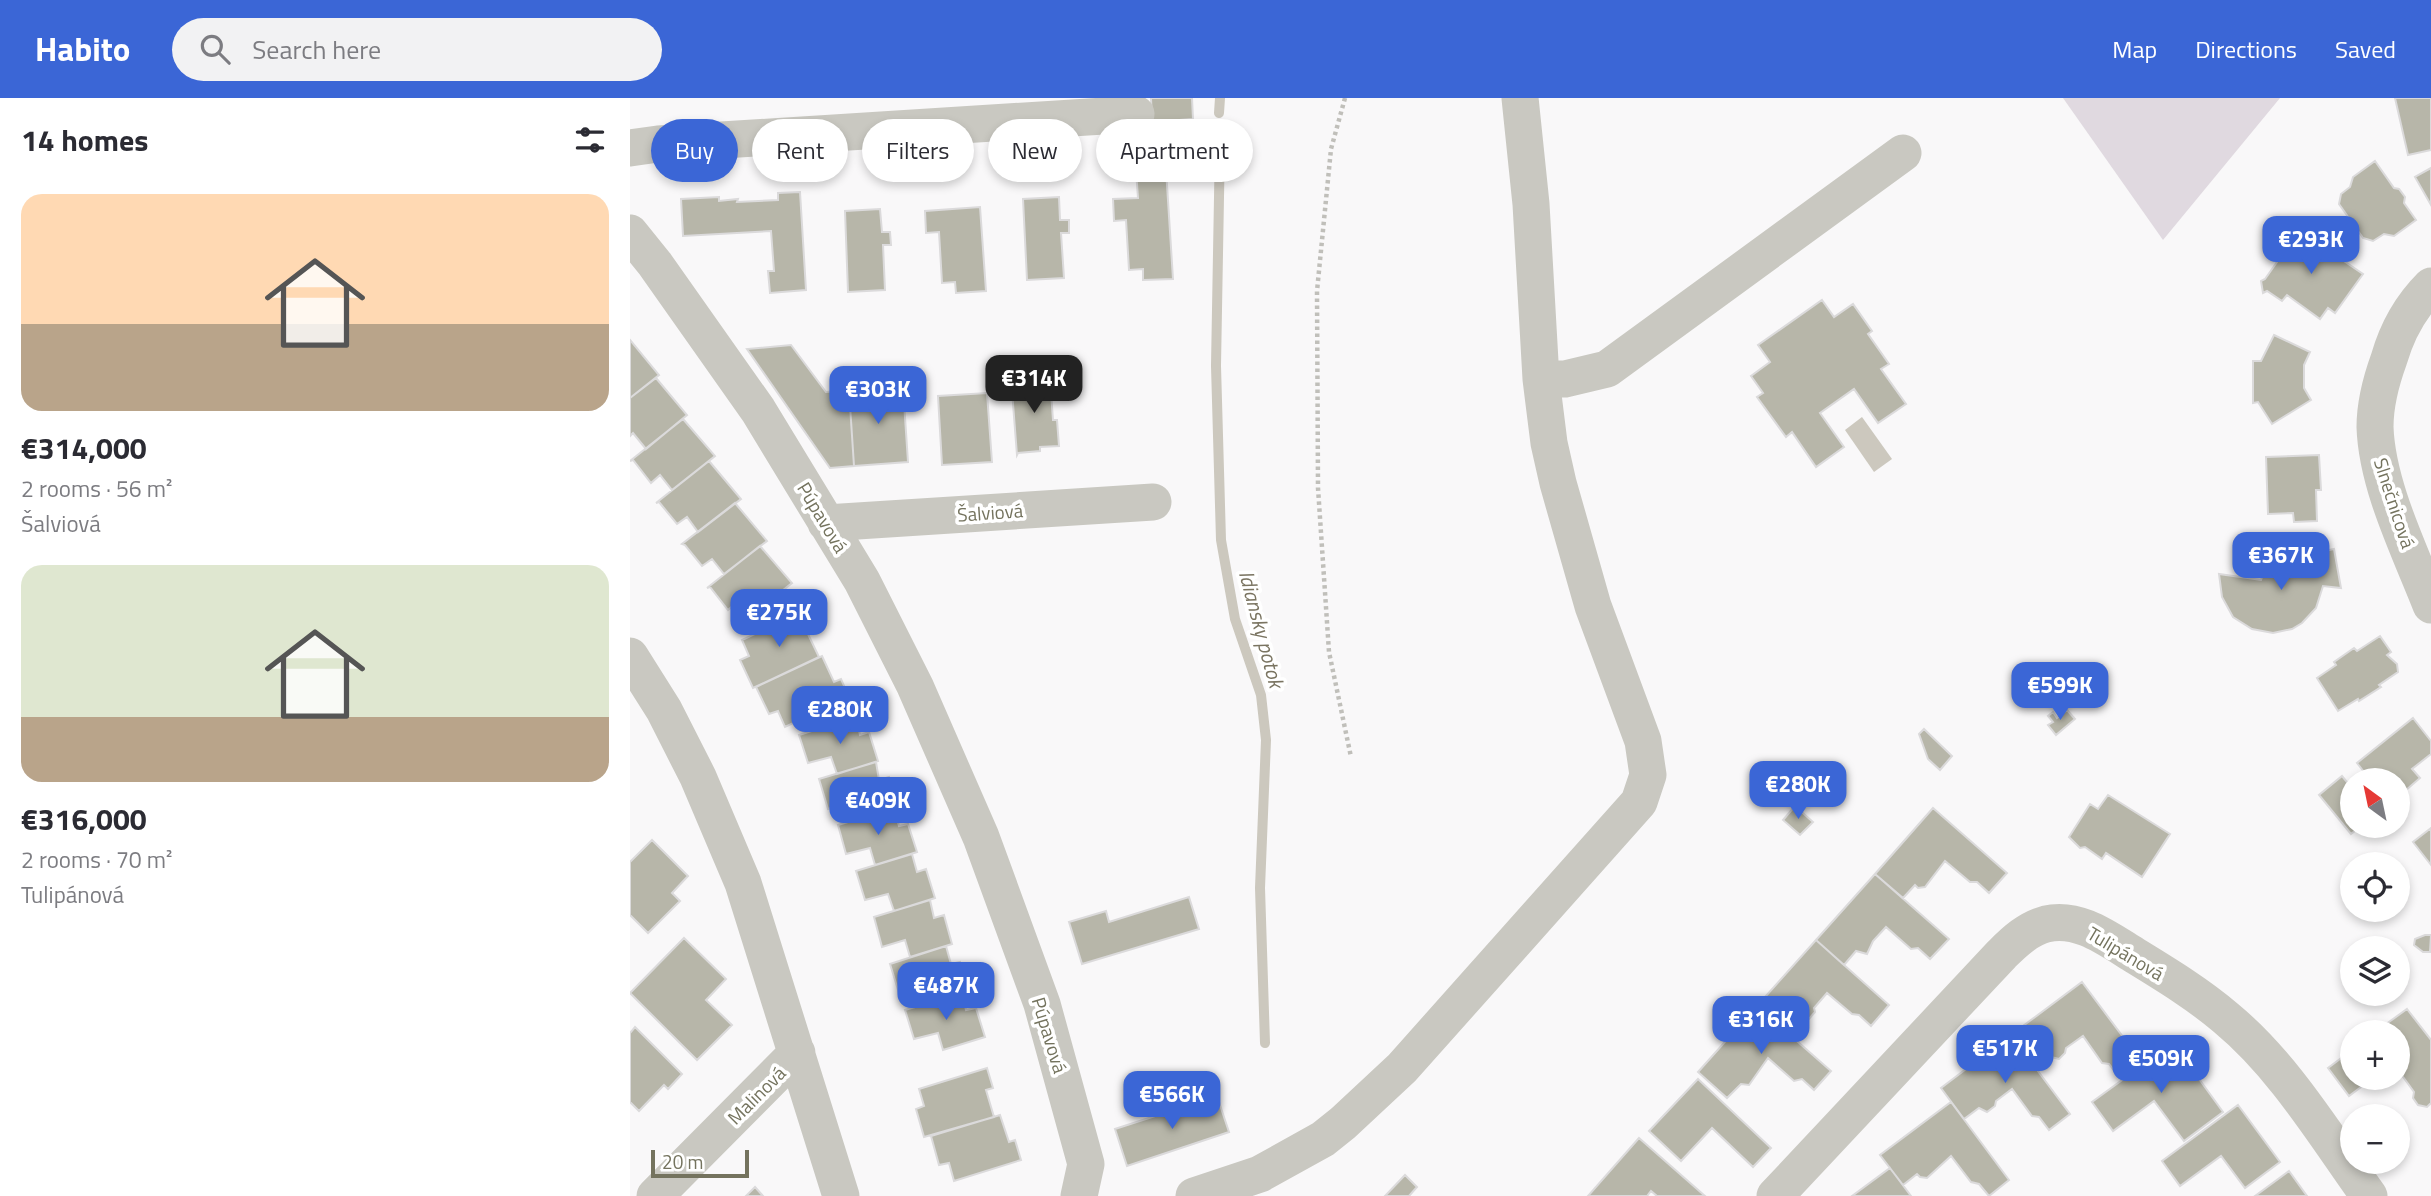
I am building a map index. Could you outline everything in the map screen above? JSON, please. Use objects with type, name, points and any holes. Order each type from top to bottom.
[{"type":"street","points":[[1194,1196],[1260,1174],[1293,1157],[1343,1123],[1402,1068],[1631,812],[1645,789],[1648,775],[1643,741],[1593,606],[1549,443],[1541,379],[1531,204],[1520,98]]},
{"type":"street","points":[[630,148],[658,144],[1136,114]]},
{"type":"street","points":[[1541,379],[1565,379],[1607,369],[1903,153]]},
{"type":"street","name":"Púpavová","points":[[630,233],[707,335],[758,410],[862,581],[915,685],[981,837],[1042,1004],[1082,1143],[1086,1164],[1079,1196]]},
{"type":"street","name":"Slnečnicová","points":[[2431,286],[2407,316],[2393,346],[2376,404],[2375,428],[2384,479],[2431,605]]},
{"type":"street","name":"Šalviová","points":[[827,523],[1153,502]]},
{"type":"street","points":[[630,656],[664,710],[692,766],[743,883],[841,1196]]},
{"type":"street","name":"Tulipánová","points":[[1775,1196],[2003,954],[2033,929],[2064,922],[2079,925],[2107,938],[2227,1018],[2280,1072],[2369,1196]]},
{"type":"street","name":"Malinová","points":[[654,1196],[797,1053]]},
{"type":"path","points":[[1345,98],[1331,149],[1317,290],[1318,488],[1329,652],[1351,757]]},
{"type":"shaded area","points":[[2063,98],[2280,98],[2163,240]]},
{"type":"shaded area","points":[[1862,417],[1892,459],[1874,472],[1845,430]]},
{"type":"building","points":[[1151,98],[1192,98],[1193,119],[1152,119]]},
{"type":"building","points":[[2395,98],[2431,98],[2431,150],[2408,155]]},
{"type":"building","points":[[2375,161],[2394,188],[2399,189],[2405,197],[2404,203],[2416,220],[2394,236],[2384,234],[2373,241],[2363,238],[2339,204],[2341,194],[2350,187],[2353,177]]},
{"type":"building","points":[[2431,168],[2431,205],[2415,177]]},
{"type":"building","points":[[1137,182],[1167,182],[1173,279],[1143,280],[1143,269],[1129,270],[1126,220],[1114,221],[1113,199],[1138,198]]},
{"type":"building","points":[[800,192],[806,290],[770,293],[768,271],[774,271],[771,231],[683,236],[681,199],[719,197],[719,201],[738,199],[737,202],[778,200],[778,193]]},
{"type":"building","points":[[1059,197],[1060,220],[1069,220],[1069,233],[1061,233],[1064,278],[1027,280],[1023,199]]},
{"type":"building","points":[[980,207],[986,291],[956,293],[955,282],[942,283],[939,232],[926,233],[925,211]]},
{"type":"building","points":[[880,209],[882,232],[890,232],[891,245],[883,245],[885,290],[848,292],[845,211]]},
{"type":"building","points":[[2294,227],[2363,274],[2335,313],[2328,308],[2320,319],[2287,295],[2282,301],[2267,291],[2263,293],[2261,281],[2284,252],[2280,249]]},
{"type":"building","points":[[1822,300],[1834,317],[1853,304],[1872,331],[1868,334],[1889,364],[1881,369],[1906,404],[1878,423],[1854,389],[1820,413],[1844,447],[1816,467],[1792,432],[1786,437],[1757,397],[1763,393],[1751,376],[1770,362],[1758,345]]},
{"type":"building","points":[[2274,335],[2310,352],[2304,365],[2304,388],[2311,400],[2272,424],[2258,402],[2253,403],[2253,361],[2261,361]]},
{"type":"building","points":[[630,340],[659,375],[630,398]]},
{"type":"building","points":[[791,345],[826,392],[849,390],[854,466],[830,468],[747,349]]},
{"type":"building","points":[[656,378],[687,415],[646,449],[633,433],[630,436],[630,398]]},
{"type":"building","points":[[1011,378],[1013,381],[1050,378],[1053,420],[1057,420],[1059,446],[1040,447],[1040,451],[1017,455]]},
{"type":"building","points":[[903,387],[908,462],[854,466],[849,390]]},
{"type":"building","points":[[987,393],[992,462],[942,465],[938,396]]},
{"type":"building","points":[[683,419],[715,456],[672,490],[660,475],[651,483],[633,460],[630,461]]},
{"type":"building","points":[[2319,455],[2321,490],[2316,490],[2317,521],[2294,522],[2293,513],[2268,514],[2266,457]]},
{"type":"building","points":[[709,461],[741,499],[698,532],[687,517],[677,524],[659,502],[656,503]]},
{"type":"building","points":[[735,503],[767,541],[724,574],[712,559],[702,566],[682,544]]},
{"type":"building","points":[[760,546],[792,583],[749,617],[737,602],[728,610],[710,587],[707,588]]},
{"type":"building","points":[[2334,549],[2341,588],[2323,586],[2316,608],[2292,629],[2273,633],[2252,629],[2233,617],[2222,597],[2219,574],[2261,580],[2264,572],[2269,569],[2278,571],[2286,559]]},
{"type":"building","points":[[805,610],[814,629],[807,632],[819,657],[753,688],[740,660],[749,656],[742,640]]},
{"type":"building","points":[[2380,636],[2391,652],[2387,655],[2397,664],[2398,672],[2379,685],[2381,687],[2338,711],[2317,678],[2354,648],[2357,651]]},
{"type":"building","points":[[822,656],[834,682],[841,679],[849,697],[785,727],[778,711],[769,714],[756,687]]},
{"type":"building","points":[[2067,710],[2075,719],[2056,735],[2048,725],[2053,722],[2048,716],[2053,712],[2057,718]]},
{"type":"building","points":[[856,717],[860,735],[869,732],[878,761],[837,774],[831,757],[808,763],[799,735]]},
{"type":"building","points":[[2413,718],[2431,741],[2431,754],[2412,769],[2420,778],[2410,787],[2410,768],[2361,768],[2357,763]]},
{"type":"building","points":[[1924,729],[1952,756],[1940,770],[1928,759],[1919,734]]},
{"type":"building","points":[[876,762],[879,780],[889,777],[898,807],[856,819],[851,802],[828,809],[819,779]]},
{"type":"building","points":[[2340,778],[2340,821],[2319,795]]},
{"type":"building","points":[[2108,795],[2170,834],[2142,877],[2106,853],[2102,859],[2085,847],[2080,848],[2069,837],[2090,804],[2098,809]]},
{"type":"building","points":[[1795,806],[1813,822],[1800,835],[1783,820]]},
{"type":"building","points":[[894,808],[899,826],[908,824],[917,852],[875,865],[870,848],[846,854],[838,825]]},
{"type":"building","points":[[1933,808],[2007,873],[1989,893],[1977,882],[1970,882],[1945,861],[1925,887],[1918,888],[1915,885],[1903,898],[1875,874]]},
{"type":"building","points":[[2431,828],[2431,865],[2413,842]]},
{"type":"building","points":[[652,840],[688,876],[672,893],[680,901],[648,933],[630,915],[630,862]]},
{"type":"building","points":[[912,854],[917,872],[926,869],[935,898],[894,911],[888,894],[865,900],[856,871]]},
{"type":"building","points":[[1875,874],[1949,939],[1930,959],[1918,948],[1911,949],[1886,927],[1873,941],[1867,954],[1856,951],[1844,965],[1816,940]]},
{"type":"building","points":[[1189,897],[1199,929],[1082,964],[1069,922],[1106,911],[1109,922]]},
{"type":"building","points":[[930,900],[934,918],[944,915],[952,944],[910,957],[905,940],[882,947],[874,917]]},
{"type":"building","points":[[2431,935],[2430,952],[2423,952],[2414,945],[2415,939]]},
{"type":"building","points":[[684,938],[726,979],[706,1000],[732,1025],[697,1060],[630,993]]},
{"type":"building","points":[[1816,940],[1889,1005],[1871,1026],[1827,993],[1808,1020],[1798,1018],[1786,1032],[1757,1006]]},
{"type":"building","points":[[946,946],[951,964],[960,962],[969,990],[927,1003],[922,986],[899,993],[890,964]]},
{"type":"building","points":[[2082,982],[2141,1061],[2119,1077],[2109,1064],[2102,1063],[2083,1036],[2066,1048],[2059,1059],[2048,1054],[2034,1065],[2011,1035]]},
{"type":"building","points":[[962,993],[966,1010],[976,1008],[985,1037],[943,1050],[938,1033],[914,1039],[905,1010]]},
{"type":"building","points":[[1757,1006],[1831,1071],[1814,1090],[1802,1079],[1794,1081],[1768,1058],[1749,1085],[1741,1084],[1727,1098],[1698,1072]]},
{"type":"building","points":[[2407,1009],[2431,1040],[2431,1103],[2427,1107],[2418,1105],[2410,1086],[2410,1020],[2392,1020]]},
{"type":"building","points":[[635,1027],[682,1074],[668,1089],[664,1085],[639,1111],[630,1102],[630,1033]]},
{"type":"building","points":[[2011,1035],[2070,1114],[2049,1130],[2039,1117],[2032,1116],[2012,1089],[1987,1112],[1979,1108],[1964,1119],[1941,1088]]},
{"type":"building","points":[[2173,1043],[2223,1112],[2184,1141],[2154,1101],[2113,1131],[2092,1102]]},
{"type":"building","points":[[2340,1059],[2340,1084],[2328,1068]]},
{"type":"building","points":[[987,1068],[993,1088],[986,1090],[994,1117],[924,1137],[916,1109],[924,1106],[919,1089]]},
{"type":"building","points":[[1698,1079],[1771,1148],[1753,1167],[1712,1128],[1681,1161],[1649,1131]]},
{"type":"building","points":[[2344,1090],[2357,1090],[2349,1096]]},
{"type":"building","points":[[1217,1096],[1229,1132],[1127,1166],[1115,1129]]},
{"type":"building","points":[[1951,1102],[2009,1180],[1989,1196],[1979,1184],[1971,1182],[1951,1156],[1927,1178],[1917,1174],[1903,1185],[1880,1155]]},
{"type":"building","points":[[2238,1105],[2280,1162],[2245,1188],[2221,1156],[2180,1186],[2162,1161]]},
{"type":"building","points":[[1000,1115],[1009,1142],[1015,1140],[1021,1160],[954,1181],[949,1163],[939,1165],[931,1136]]},
{"type":"building","points":[[1639,1138],[1705,1196],[1657,1196],[1651,1191],[1647,1196],[1588,1196]]},
{"type":"building","points":[[1890,1168],[1911,1196],[1852,1196]]},
{"type":"building","points":[[2289,1171],[2307,1196],[2255,1196]]},
{"type":"building","points":[[1405,1175],[1417,1187],[1409,1196],[1385,1196]]},
{"type":"building","points":[[755,1187],[763,1196],[746,1196]]},
{"type":"waterway","name":"Idiansky potok","points":[[1219,113],[1220,98]]},
{"type":"waterway","name":"Idiansky potok","points":[[1219,182],[1216,366],[1221,540],[1235,619],[1261,695],[1266,740],[1260,888],[1265,1043]]}]
